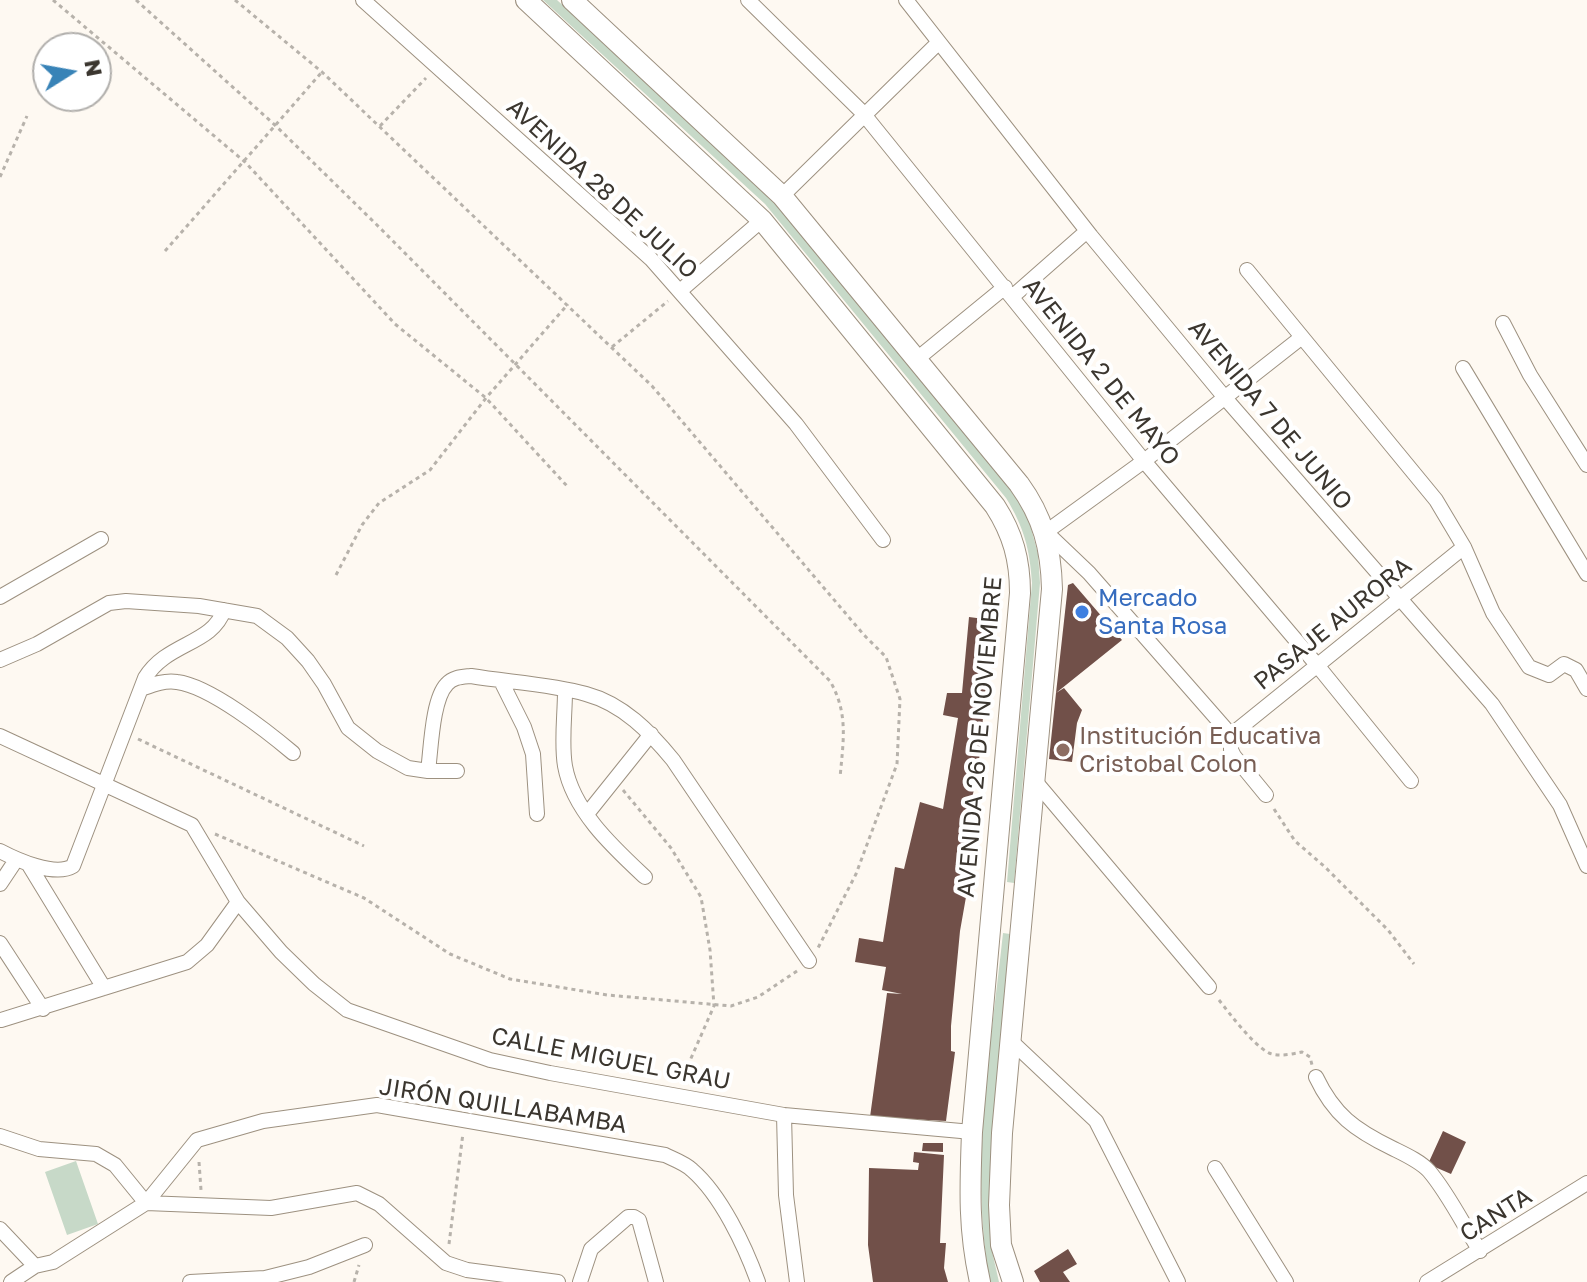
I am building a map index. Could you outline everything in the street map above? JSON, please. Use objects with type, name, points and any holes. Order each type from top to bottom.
[{"type":"main road","name":"AVENIDA 26 DE NOVIEMBRE","points":[[526,0],[762,220],[995,506],[1015,544],[1020,569],[1020,593],[972,1132],[969,1208],[972,1245],[980,1282]]},
{"type":"main road","points":[[572,0],[782,196],[1019,484],[1033,503],[1046,532],[1052,589],[999,1205],[1001,1245],[1013,1282]]},
{"type":"main road","points":[[992,905],[1024,909]]},
{"type":"street","name":"AVENIDA 28 DE JULIO","points":[[363,0],[651,259],[796,424],[883,540]]},
{"type":"street","name":"AVENIDA 2 DE MAYO","points":[[748,0],[865,116],[1144,461],[1411,781]]},
{"type":"street","name":"AVENIDA 7 DE JUNIO","points":[[906,0],[1087,231],[1226,399],[1492,704],[1560,805],[1587,866]]},
{"type":"street","points":[[782,196],[938,43]]},
{"type":"street","points":[[680,291],[762,220]]},
{"type":"street","points":[[917,359],[1087,231]]},
{"type":"street","points":[[1247,270],[1436,500],[1464,547],[1493,613],[1529,667],[1549,675],[1564,664],[1576,670],[1587,689]]},
{"type":"street","points":[[1503,323],[1530,375],[1587,465]]},
{"type":"street","points":[[1266,795],[1234,756],[1231,735],[1089,573],[1046,532],[1226,399],[1302,337]]},
{"type":"street","points":[[1463,368],[1587,574]]},
{"type":"street","points":[[0,597],[101,539]]},
{"type":"street","name":"PASAJE AURORA","points":[[1231,735],[1464,547]]},
{"type":"street","points":[[0,660],[37,644],[109,603],[126,601],[257,616],[287,638],[324,684],[348,728],[377,751],[408,768],[457,771]]},
{"type":"street","points":[[0,851],[23,862],[66,870],[73,866],[153,665],[165,654],[214,628],[224,610]]},
{"type":"street","points":[[428,771],[442,690],[457,677],[471,676],[588,694],[624,711],[651,734],[682,773],[809,961]]},
{"type":"street","points":[[501,681],[524,727],[533,754],[537,814]]},
{"type":"street","points":[[141,689],[160,683],[177,682],[192,686],[262,727],[293,753]]},
{"type":"street","points":[[565,691],[564,765],[570,785],[587,814],[614,848],[645,877]]},
{"type":"street","points":[[587,814],[651,734]]},
{"type":"street","points":[[0,736],[192,825]]},
{"type":"street","points":[[1035,781],[1209,987]]},
{"type":"street","name":"CALLE MIGUEL GRAU","points":[[192,825],[238,902],[281,952],[347,1010],[490,1060],[784,1115],[972,1132]]},
{"type":"street","points":[[0,884],[23,862]]},
{"type":"street","points":[[23,862],[104,988]]},
{"type":"street","points":[[1,1020],[187,962],[207,945],[238,902]]},
{"type":"street","points":[[0,943],[43,1009]]},
{"type":"street","points":[[1011,1041],[1096,1121],[1178,1282]]},
{"type":"street","points":[[1316,1077],[1324,1095],[1343,1119],[1368,1137],[1407,1155],[1428,1170],[1480,1251]]},
{"type":"street","name":"JIRÓN QUILLABAMBA","points":[[197,1140],[263,1121],[377,1105],[665,1155],[691,1168],[713,1195],[748,1253],[758,1282]]},
{"type":"street","points":[[784,1115],[786,1195],[797,1282]]},
{"type":"street","points":[[0,1136],[39,1149],[96,1154],[115,1165],[146,1203],[271,1208],[357,1193],[379,1204],[446,1263],[467,1270],[558,1282]]},
{"type":"street","points":[[11,1282],[35,1266],[53,1262],[146,1203],[197,1140]]},
{"type":"street","points":[[1215,1168],[1286,1282]]},
{"type":"street","name":"CANTA","points":[[1427,1282],[1587,1183]]},
{"type":"street","points":[[580,1282],[591,1249],[628,1217],[639,1220],[656,1282]]},
{"type":"street","points":[[0,1229],[35,1266]]},
{"type":"street","points":[[190,1282],[265,1278],[309,1267],[365,1245]]},
{"type":"path","points":[[53,0],[245,162],[395,324],[486,398],[567,486]]},
{"type":"path","points":[[136,0],[276,126],[517,363],[830,681],[841,700],[844,720],[840,778]]},
{"type":"path","points":[[192,825],[364,898],[450,954],[510,979],[607,995],[731,1006],[758,997],[788,979],[809,961],[856,874],[897,764],[900,699],[886,657],[652,386],[322,72],[235,0]]},
{"type":"path","points":[[380,126],[437,66]]},
{"type":"path","points":[[165,251],[322,72]]},
{"type":"path","points":[[0,177],[27,116]]},
{"type":"path","points":[[612,347],[680,291]]},
{"type":"path","points":[[336,575],[362,525],[379,503],[430,470],[486,398],[568,304]]},
{"type":"path","points":[[124,732],[364,846]]},
{"type":"path","points":[[615,779],[671,848],[701,897],[710,950],[714,1006],[675,1096]]},
{"type":"path","points":[[1266,795],[1295,841],[1388,930],[1414,964]]},
{"type":"path","points":[[1209,987],[1271,1054],[1302,1052],[1310,1057],[1316,1077]]},
{"type":"path","points":[[446,1263],[465,1120]]},
{"type":"path","points":[[197,1140],[202,1206]]},
{"type":"green space","points":[[543,0],[557,0],[771,198],[924,382],[1013,493],[1028,517],[1038,554],[1040,583],[1014,883],[1007,882],[1032,583],[1025,539],[1012,509],[765,204]]},
{"type":"green space","points":[[1003,933],[1010,934],[989,1187],[991,1247],[999,1282],[990,1282],[981,1196],[982,1152],[988,1063]]},
{"type":"green space","points":[[76,1161],[98,1224],[67,1235],[45,1172]]},
{"type":"building","name":"Mercado Santa Rosa","points":[[1073,583],[1122,640],[1056,693],[1068,585]]},
{"type":"building","points":[[969,617],[992,620],[978,772],[960,878],[969,880],[960,931],[951,1026],[951,1051],[955,1052],[946,1121],[870,1117],[887,993],[902,994],[882,990],[886,967],[855,962],[859,938],[883,942],[895,867],[904,869],[920,802],[943,809],[958,718],[943,715],[947,693],[962,693]]},
{"type":"building","points":[[1064,688],[1082,710],[1077,723],[1072,762],[1049,759],[1056,693]]},
{"type":"building","points":[[1443,1131],[1466,1142],[1451,1174],[1428,1164]]},
{"type":"building","points":[[923,1143],[943,1143],[943,1152],[922,1151]]},
{"type":"building","points":[[914,1152],[944,1155],[940,1243],[946,1243],[944,1268],[948,1282],[873,1282],[868,1245],[869,1168],[918,1170],[919,1163],[913,1162]]},
{"type":"building","points":[[1068,1249],[1077,1264],[1063,1272],[1070,1282],[1040,1282],[1034,1271]]},
{"type":"place","name":"Mercado Santa Rosa","points":[[1082,612]]},
{"type":"place","name":"Institución Educativa Cristobal Colon","points":[[1063,750]]}]
